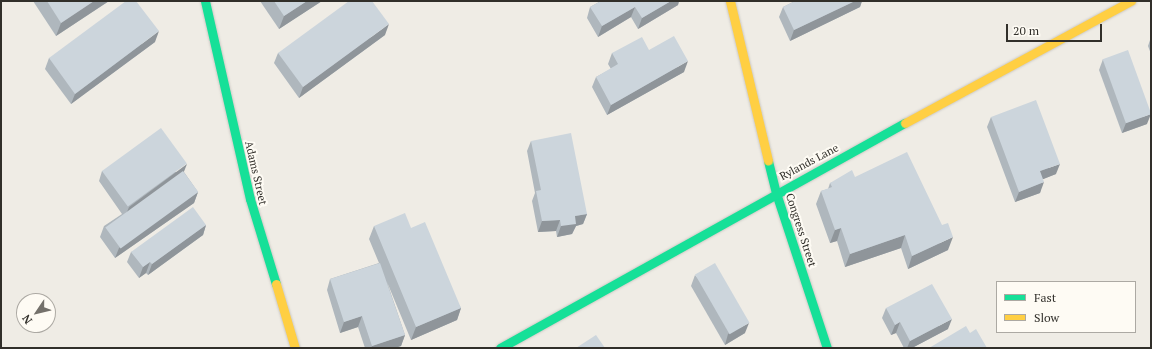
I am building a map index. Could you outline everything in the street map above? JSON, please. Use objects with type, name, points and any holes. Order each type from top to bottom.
[{"type":"street","name":"Adams Street","points":[[205,1],[250,199],[295,348]]},
{"type":"street","name":"Congress Street","points":[[730,1],[776,193],[828,348]]},
{"type":"street","name":"Rylands Lane","points":[[500,348],[776,193],[1130,1]]},
{"type":"building","points":[[47,1],[94,1],[61,23]]},
{"type":"building","points":[[126,1],[136,1],[159,31],[75,94],[49,58]]},
{"type":"building","points":[[274,1],[307,1],[284,16]]},
{"type":"building","points":[[349,1],[372,1],[389,24],[303,87],[278,53]]},
{"type":"building","points":[[601,1],[671,1],[642,18],[635,7],[602,26],[590,7]]},
{"type":"building","points":[[795,1],[855,1],[794,30],[783,7]]},
{"type":"building","points":[[674,36],[688,61],[611,105],[596,77],[618,64],[612,53],[642,37],[649,50]]},
{"type":"building","points":[[1128,50],[1151,114],[1126,123],[1103,59]]},
{"type":"building","points":[[1036,100],[1060,164],[1040,171],[1044,182],[1019,192],[991,117]]},
{"type":"building","points":[[161,128],[187,164],[128,207],[102,171]]},
{"type":"building","points":[[571,133],[587,214],[575,216],[576,224],[561,226],[560,220],[542,221],[536,191],[541,190],[531,141]]},
{"type":"building","points":[[907,152],[942,225],[948,223],[953,237],[912,256],[905,235],[850,254],[841,228],[835,230],[821,191],[832,187],[830,183],[852,170],[855,177]]},
{"type":"building","points":[[183,171],[198,192],[121,248],[105,227]]},
{"type":"building","points":[[193,207],[206,225],[152,264],[150,262],[143,267],[131,252]]},
{"type":"building","points":[[405,213],[411,228],[425,222],[461,308],[416,327],[374,226]]},
{"type":"building","points":[[380,263],[405,335],[372,346],[362,316],[344,322],[330,279]]},
{"type":"building","points":[[715,263],[750,323],[730,334],[695,274]]},
{"type":"building","points":[[932,284],[952,319],[910,341],[900,322],[895,325],[886,308]]},
{"type":"building","points":[[966,326],[970,333],[976,329],[987,348],[929,348]]},
{"type":"building","points":[[596,335],[605,348],[576,348]]},
{"type":"traffic: fast","points":[[205,1],[250,199],[276,284]]},
{"type":"traffic: fast","points":[[500,348],[905,123]]},
{"type":"traffic: fast","points":[[768,161],[776,193],[827,348]]},
{"type":"traffic: slow","points":[[730,1],[768,161]]},
{"type":"traffic: slow","points":[[905,123],[1131,1]]},
{"type":"traffic: slow","points":[[276,284],[295,348]]}]
